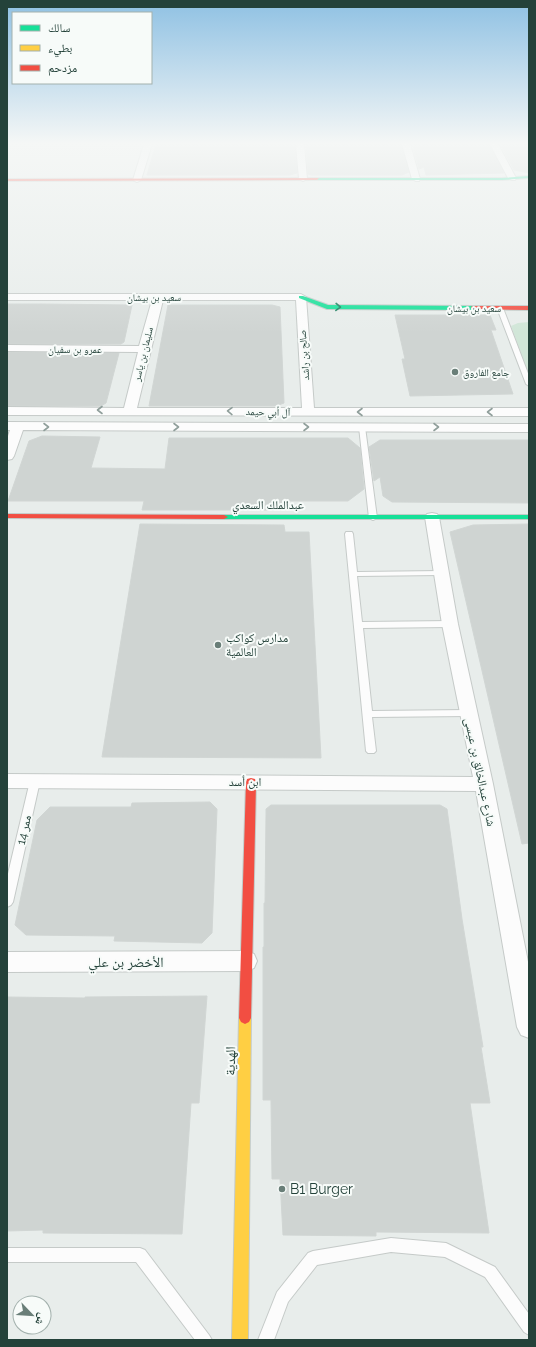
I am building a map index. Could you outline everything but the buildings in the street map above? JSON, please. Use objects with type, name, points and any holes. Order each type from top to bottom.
[{"type":"street","name":"سعيد بن بيشان","points":[[7,297],[324,297]]},
{"type":"street","name":"سعيد بن بيشان","points":[[300,297],[317,304],[332,307],[529,308]]},
{"type":"street","name":"صالح بن راشد","points":[[300,297],[308,412]]},
{"type":"street","name":"سليمان بن ياسر","points":[[130,410],[144,349],[158,298]]},
{"type":"street","name":"عمرو بن سفيان","points":[[7,348],[144,349]]},
{"type":"street","name":"آل أبي حيمد","points":[[7,411],[130,410],[529,412]]},
{"type":"street","name":"آل أبي حيمد","points":[[12,426],[529,428]]},
{"type":"street","points":[[7,456],[12,426]]},
{"type":"street","name":"عبدالملك السعدي","points":[[7,516],[373,518],[529,517]]},
{"type":"street","name":"شارع عبدالخالق بن عيسى","points":[[432,517],[450,624],[468,713],[522,947],[529,1027]]},
{"type":"street","name":"ابن أسد","points":[[7,781],[484,784]]},
{"type":"street","name":"الهدية","points":[[240,1340],[246,961],[251,782]]},
{"type":"street","name":"الأخضر بن علي","points":[[7,962],[246,961]]},
{"type":"lane","points":[[500,308],[529,384]]},
{"type":"lane","points":[[362,427],[373,518]]},
{"type":"lane","points":[[349,534],[372,752]]},
{"type":"lane","points":[[353,574],[441,573]]},
{"type":"lane","points":[[358,625],[450,624]]},
{"type":"lane","points":[[368,714],[468,713]]},
{"type":"lane","name":"ممر 14","points":[[7,902],[35,781]]},
{"type":"lane","points":[[266,1340],[282,1297],[313,1258],[390,1245],[446,1250],[490,1272],[529,1327]]},
{"type":"lane","points":[[7,1255],[140,1254],[204,1340]]},
{"type":"green space","points":[[529,322],[529,375],[511,326],[518,323]]},
{"type":"traffic: fast","points":[[301,297],[327,307],[473,308]]},
{"type":"traffic: fast","points":[[224,517],[529,517]]},
{"type":"traffic: slow","points":[[240,1340],[245,1018]]},
{"type":"traffic: jam","points":[[473,308],[529,308]]},
{"type":"traffic: jam","points":[[7,516],[224,517]]},
{"type":"traffic: jam","points":[[245,1018],[251,782]]},
{"type":"place","name":"جامع الفاروق","points":[[455,372]]},
{"type":"place","name":"مدارس كواكب العالمية","points":[[218,645]]},
{"type":"place","name":"B1 Burger","points":[[282,1189]]}]
